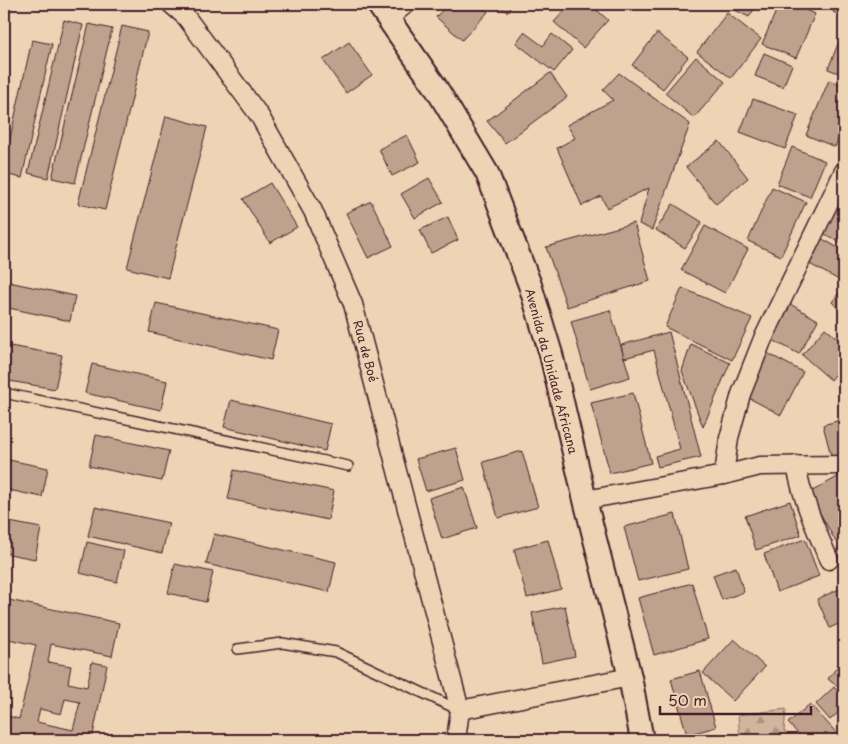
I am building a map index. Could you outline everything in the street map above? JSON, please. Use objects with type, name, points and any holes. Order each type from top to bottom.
[{"type":"street","name":"Rua de Boé","points":[[172,4],[186,17],[259,115],[313,211],[353,304],[460,710],[456,740]]},
{"type":"street","points":[[383,11],[406,4]]},
{"type":"street","name":"Avenida da Unidade Africana","points":[[383,11],[435,86],[487,174],[530,285],[551,354],[644,737]]},
{"type":"street","points":[[724,475],[729,438],[741,394],[762,341],[844,171]]},
{"type":"street","points":[[796,465],[799,486],[805,505],[829,560]]},
{"type":"street","points":[[585,500],[724,475],[760,466],[844,465]]},
{"type":"street","points":[[460,710],[630,677]]},
{"type":"lane","points":[[4,393],[348,466]]},
{"type":"lane","points":[[238,649],[282,644],[336,652],[460,710]]},
{"type":"green space","points":[[786,709],[784,731],[795,740],[740,740],[738,715]]},
{"type":"building","points":[[448,4],[479,4],[488,12],[462,40],[436,17]]},
{"type":"building","points":[[496,4],[513,4],[507,12]]},
{"type":"building","points":[[571,4],[590,4],[608,20],[583,48],[554,22]]},
{"type":"building","points":[[723,4],[757,4],[749,17]]},
{"type":"building","points":[[779,4],[790,4],[815,14],[796,58],[762,44]]},
{"type":"building","points":[[807,4],[820,4],[818,8]]},
{"type":"building","points":[[836,4],[844,4],[844,17],[833,12]]},
{"type":"building","points":[[727,13],[761,39],[731,78],[697,52]]},
{"type":"building","points":[[64,20],[83,25],[48,178],[28,173]]},
{"type":"building","points":[[89,24],[112,29],[75,183],[52,178]]},
{"type":"building","points":[[122,26],[148,32],[105,210],[78,204]]},
{"type":"building","points":[[844,29],[844,75],[828,69]]},
{"type":"building","points":[[524,32],[543,46],[552,34],[572,50],[554,72],[516,43]]},
{"type":"building","points":[[657,33],[688,57],[663,89],[632,65]]},
{"type":"building","points":[[32,40],[52,44],[22,178],[4,174],[4,165]]},
{"type":"building","points":[[349,42],[372,75],[346,93],[323,60]]},
{"type":"building","points":[[764,53],[792,65],[783,87],[755,76]]},
{"type":"building","points":[[696,57],[725,82],[694,118],[665,93]]},
{"type":"building","points":[[550,73],[567,97],[505,143],[487,121]]},
{"type":"building","points":[[619,73],[690,124],[652,230],[639,224],[649,188],[607,208],[601,196],[582,206],[557,148],[575,138],[567,125],[613,100],[603,90]]},
{"type":"building","points":[[829,80],[844,86],[844,124],[835,147],[806,135]]},
{"type":"building","points":[[753,99],[798,115],[785,149],[740,132]]},
{"type":"building","points":[[166,116],[207,127],[168,278],[127,268]]},
{"type":"building","points":[[407,135],[420,162],[392,176],[379,149]]},
{"type":"building","points":[[719,141],[748,178],[716,204],[686,167]]},
{"type":"building","points":[[792,147],[825,161],[810,197],[777,184]]},
{"type":"building","points":[[429,178],[443,202],[415,218],[401,194]]},
{"type":"building","points":[[270,183],[297,227],[270,243],[243,199]]},
{"type":"building","points":[[772,187],[806,202],[781,256],[748,241]]},
{"type":"building","points":[[838,200],[844,204],[844,245],[820,231]]},
{"type":"building","points":[[371,201],[393,246],[368,258],[346,213]]},
{"type":"building","points":[[673,204],[702,222],[685,248],[656,230]]},
{"type":"building","points":[[448,217],[458,240],[431,253],[420,230]]},
{"type":"building","points":[[634,223],[650,281],[567,307],[546,247]]},
{"type":"building","points":[[705,226],[748,249],[725,293],[681,270]]},
{"type":"building","points":[[817,236],[844,251],[844,270],[839,280],[804,261]]},
{"type":"building","points":[[4,281],[75,296],[70,321],[4,307]]},
{"type":"building","points":[[844,286],[844,315],[832,302]]},
{"type":"building","points":[[682,288],[752,318],[732,360],[665,327]]},
{"type":"building","points":[[156,303],[278,330],[271,360],[149,332]]},
{"type":"building","points":[[790,304],[818,320],[799,354],[771,339]]},
{"type":"building","points":[[610,310],[630,377],[590,389],[571,321]]},
{"type":"building","points":[[825,328],[844,344],[844,364],[831,380],[802,355]]},
{"type":"building","points":[[669,332],[701,457],[658,467],[655,456],[680,449],[654,350],[624,358],[621,345]]},
{"type":"building","points":[[691,344],[730,363],[703,427],[682,371]]},
{"type":"building","points":[[4,345],[62,355],[55,389],[4,380]]},
{"type":"building","points":[[767,353],[803,372],[781,415],[745,396]]},
{"type":"building","points":[[92,364],[167,381],[161,410],[85,393]]},
{"type":"building","points":[[633,393],[651,463],[610,473],[591,403]]},
{"type":"building","points":[[231,400],[331,424],[325,451],[224,427]]},
{"type":"building","points":[[844,419],[844,456],[832,459],[823,425]]},
{"type":"building","points":[[96,435],[169,451],[162,481],[89,466]]},
{"type":"building","points":[[456,448],[465,480],[426,491],[416,459]]},
{"type":"building","points":[[522,451],[538,507],[498,518],[483,462]]},
{"type":"building","points":[[4,459],[48,468],[42,497],[4,489]]},
{"type":"building","points":[[234,470],[334,491],[328,520],[228,499]]},
{"type":"building","points":[[843,474],[844,537],[836,542],[809,493]]},
{"type":"building","points":[[464,487],[477,528],[442,539],[429,498]]},
{"type":"building","points":[[790,501],[801,535],[756,550],[745,516]]},
{"type":"building","points":[[95,507],[169,523],[162,553],[88,536]]},
{"type":"building","points":[[675,514],[688,569],[638,581],[624,527]]},
{"type":"building","points":[[4,521],[41,528],[35,559],[4,553]]},
{"type":"building","points":[[214,534],[336,562],[329,592],[206,564]]},
{"type":"building","points":[[805,539],[819,576],[777,592],[764,554]]},
{"type":"building","points":[[548,540],[561,589],[527,598],[514,549]]},
{"type":"building","points":[[87,542],[124,551],[117,582],[80,573]]},
{"type":"building","points":[[844,545],[844,568],[843,569],[833,552]]},
{"type":"building","points":[[175,564],[213,572],[206,602],[168,593]]},
{"type":"building","points":[[736,567],[744,592],[722,600],[713,575]]},
{"type":"building","points":[[692,583],[708,639],[654,655],[638,598]]},
{"type":"building","points":[[844,587],[844,621],[830,628],[817,599]]},
{"type":"building","points":[[4,599],[119,623],[112,656],[51,644],[48,662],[71,666],[68,683],[87,687],[92,662],[107,665],[92,740],[4,740],[4,715],[19,719],[36,645],[4,638]],"holes":[[[65,699],[80,702],[73,730],[37,722],[40,709],[61,714]]]},
{"type":"building","points":[[565,606],[575,656],[542,663],[532,613]]},
{"type":"building","points":[[734,639],[765,667],[733,701],[703,673]]},
{"type":"building","points":[[844,658],[844,692],[828,679]]},
{"type":"building","points":[[700,671],[716,727],[687,735],[671,679]]},
{"type":"building","points":[[834,687],[844,698],[844,707],[830,720],[816,704]]},
{"type":"building","points":[[810,704],[843,740],[804,740],[788,723]]}]
